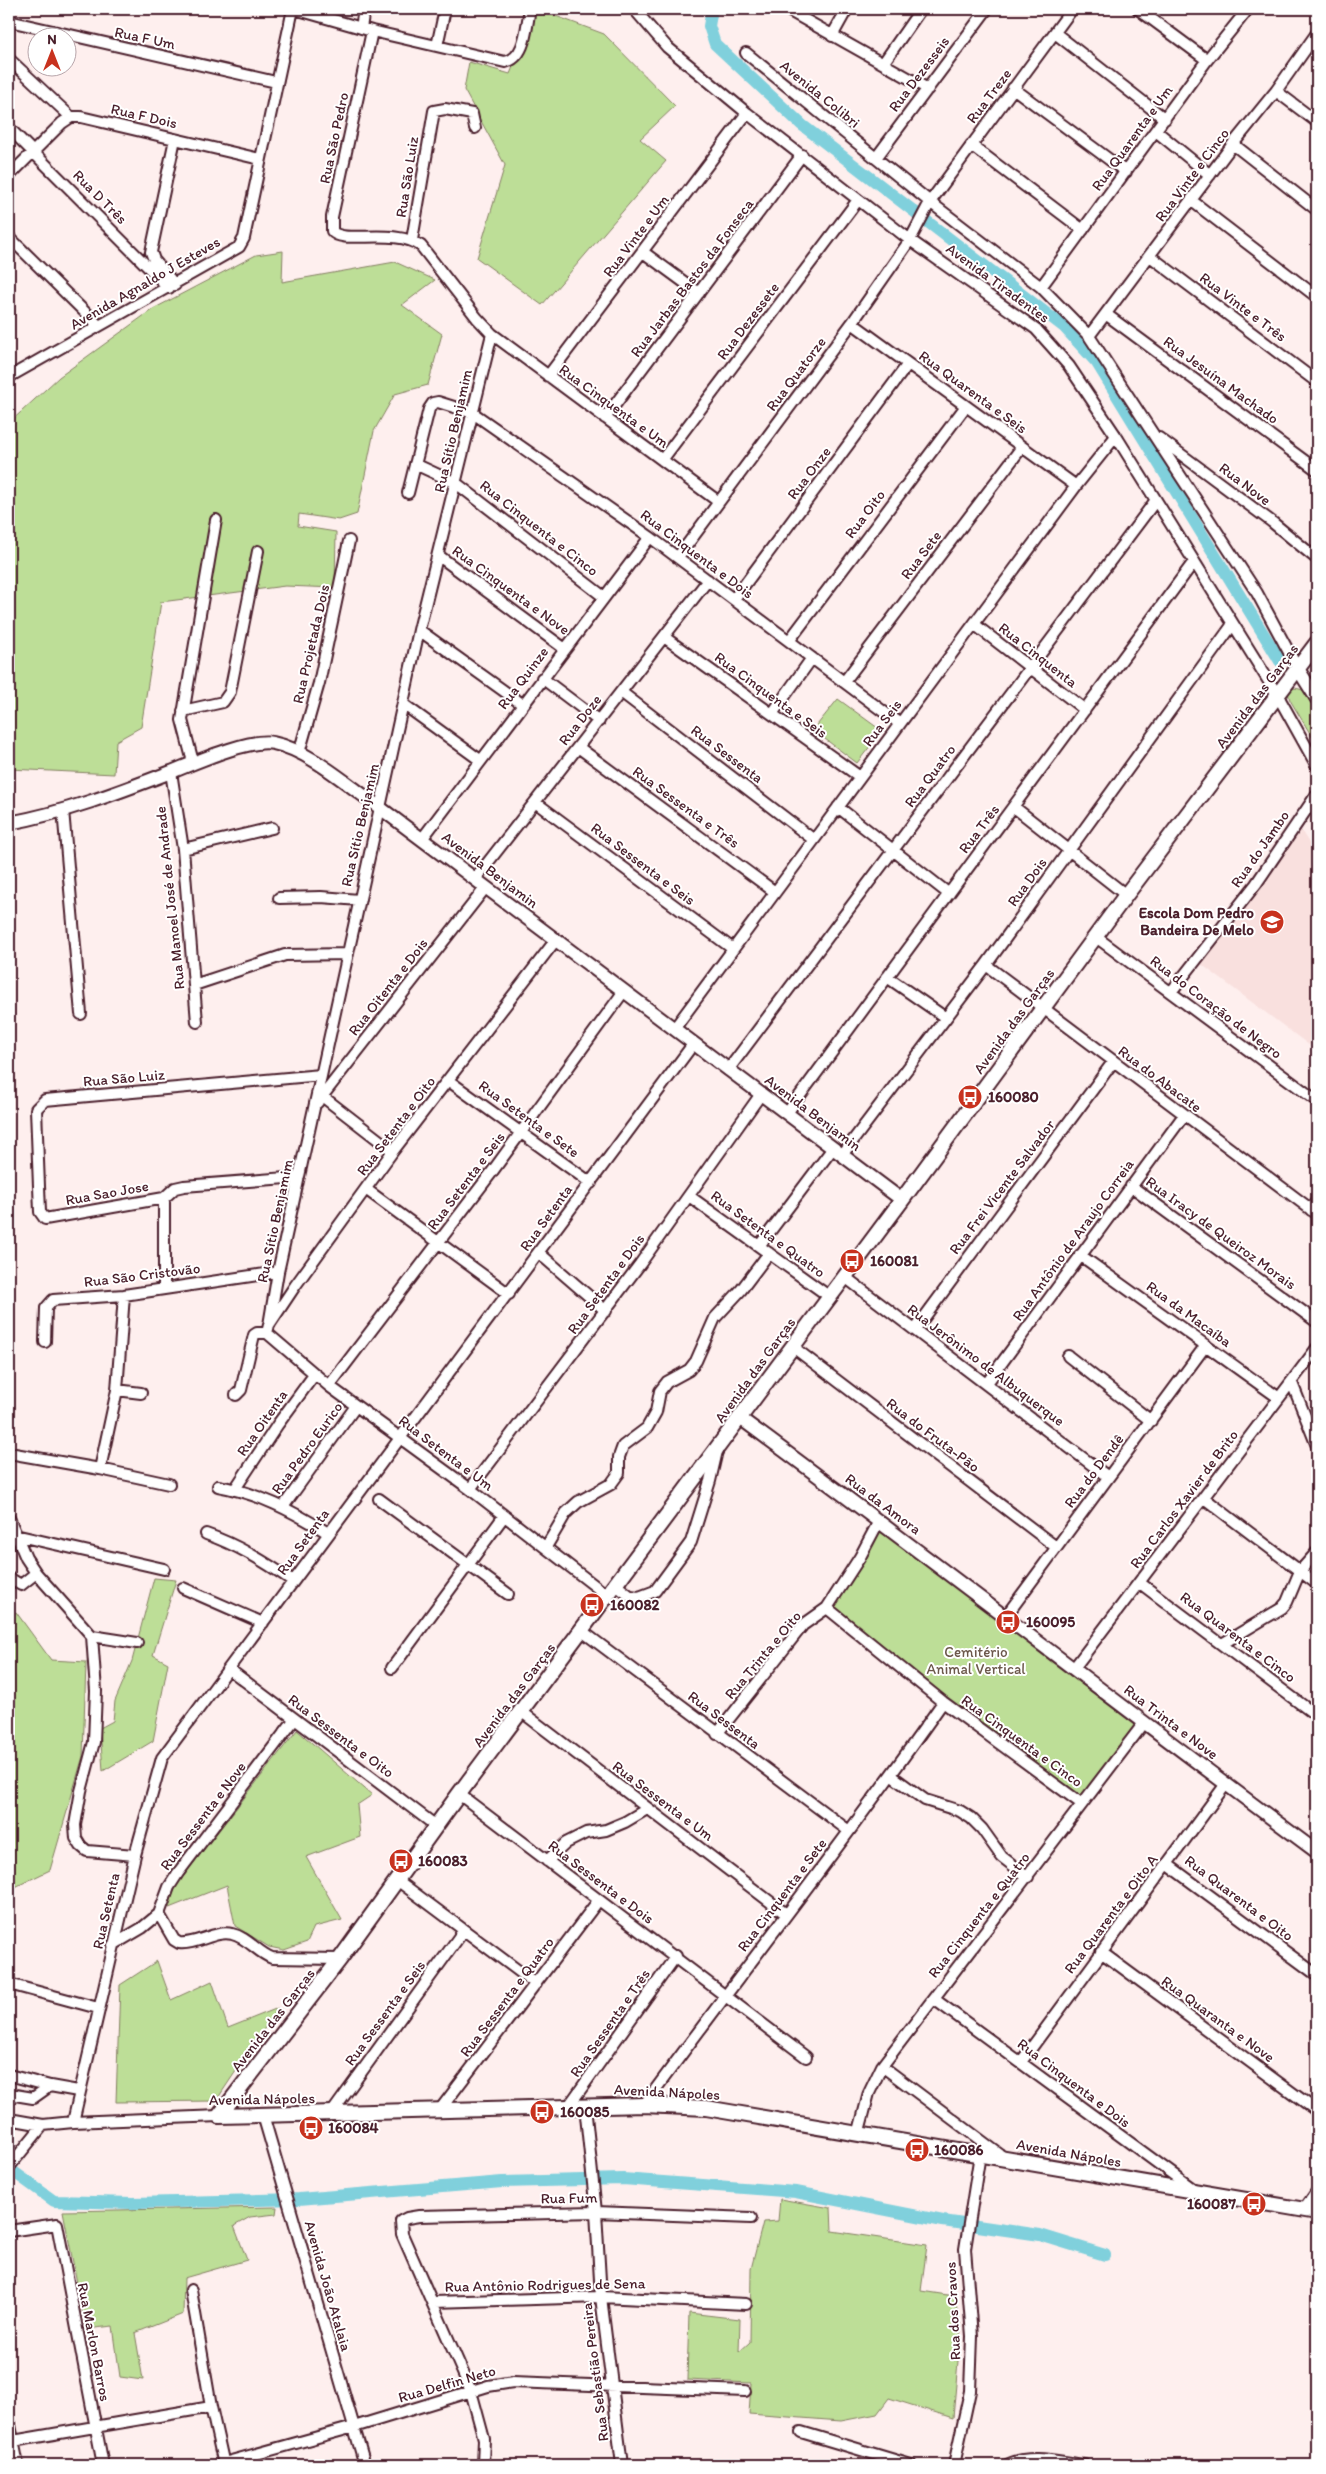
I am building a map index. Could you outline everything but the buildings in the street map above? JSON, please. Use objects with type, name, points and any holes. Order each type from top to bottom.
[{"type":"main road","name":"Avenida das Garças","points":[[219,2116],[340,1959],[459,1794],[717,1450],[1126,895],[1317,643]]},
{"type":"main road","name":"Avenida Nápoles","points":[[219,2116],[644,2104],[706,2108],[768,2117],[858,2135],[1311,2211]]},
{"type":"street","points":[[294,9],[360,28],[505,62],[511,61],[520,52],[530,9]]},
{"type":"street","name":"Avenida Agnaldo J Esteves","points":[[9,377],[239,247],[244,238],[276,82],[294,9]]},
{"type":"street","points":[[360,28],[364,9]]},
{"type":"street","points":[[437,46],[445,9]]},
{"type":"street","name":"Avenida Tiradentes","points":[[634,9],[667,47],[747,113],[858,200],[912,235],[1036,329],[1069,366],[1116,436],[1278,696],[1317,766]]},
{"type":"street","points":[[786,9],[832,36],[884,62],[928,89]]},
{"type":"street","points":[[832,36],[847,9]]},
{"type":"street","points":[[884,62],[921,9]]},
{"type":"street","name":"Rua Dezesseis","points":[[876,158],[987,9]]},
{"type":"street","name":"Rua Treze","points":[[928,206],[1072,9]]},
{"type":"street","points":[[1138,9],[1207,60]]},
{"type":"street","name":"Rua Quarenta e Um","points":[[1041,287],[1207,60],[1248,9]]},
{"type":"street","name":"Rua F Um","points":[[9,21],[276,82]]},
{"type":"street","name":"Rua São Pedro","points":[[372,31],[330,226],[335,235],[349,238],[379,235],[412,240]]},
{"type":"street","points":[[1055,33],[1165,119]]},
{"type":"street","name":"Rua Vinte e Cinco","points":[[1089,336],[1107,315],[1317,34]]},
{"type":"street","name":"Avenida Colibri","points":[[746,53],[876,158]]},
{"type":"street","points":[[9,59],[71,117],[62,123],[9,176]]},
{"type":"street","points":[[1013,88],[1126,172]]},
{"type":"street","points":[[1276,91],[1317,122]]},
{"type":"street","name":"Rua São Luiz","points":[[412,240],[432,120],[436,109],[468,112],[474,116],[475,128]]},
{"type":"street","name":"Rua Vinte e Um","points":[[548,376],[747,113]]},
{"type":"street","name":"Rua F Dois","points":[[71,117],[81,117],[260,158]]},
{"type":"street","name":"Rua D Três","points":[[9,128],[172,286]]},
{"type":"street","points":[[1156,132],[1210,175]]},
{"type":"street","points":[[172,286],[154,260],[152,252],[175,139]]},
{"type":"street","points":[[1233,144],[1317,210]]},
{"type":"street","points":[[971,145],[1083,230]]},
{"type":"street","name":"Rua Jarbas Bastos da Fonseca","points":[[605,418],[802,155]]},
{"type":"street","name":"Avenida Tiradentes","points":[[876,158],[928,206],[1041,287],[1089,336],[1257,593],[1298,669],[1315,695]]},
{"type":"street","name":"Rua Dezessete","points":[[662,460],[858,200]]},
{"type":"street","points":[[1192,201],[1317,297]]},
{"type":"street","name":"Rua Quatorze","points":[[678,557],[852,324],[912,235],[928,206]]},
{"type":"street","points":[[9,237],[98,326]]},
{"type":"street","name":"Rua Cinquenta e Um","points":[[412,240],[429,255],[450,285],[492,334],[719,502]]},
{"type":"street","points":[[643,252],[699,293]]},
{"type":"street","name":"Rua Vinte e Três","points":[[1150,256],[1317,382]]},
{"type":"street","name":"Rua Jesuína Machado","points":[[1107,315],[1317,470]]},
{"type":"street","name":"Rua Quarenta e Seis","points":[[852,324],[1076,486]]},
{"type":"street","name":"Rua Sítio Benjamim","points":[[268,1329],[278,1272],[379,807],[419,630],[492,334]]},
{"type":"street","name":"Rua Onze","points":[[734,599],[908,364]]},
{"type":"street","name":"Rua Cinquenta e Dois","points":[[415,464],[429,409],[433,403],[438,402],[473,413],[678,557],[900,724]]},
{"type":"street","name":"Rua Oito","points":[[789,641],[966,406]]},
{"type":"street","name":"Rua Nove","points":[[1154,435],[1272,522],[1317,559]]},
{"type":"street","name":"Rua Seis","points":[[674,1029],[1076,486],[1116,436]]},
{"type":"street","name":"Rua Sete","points":[[844,682],[1022,447]]},
{"type":"street","points":[[408,493],[415,464]]},
{"type":"street","name":"Rua Cinquenta e Cinco","points":[[415,464],[456,483],[604,596]]},
{"type":"street","name":"Rua Quatro","points":[[728,1070],[1156,500]]},
{"type":"street","points":[[193,762],[183,729],[183,711],[216,520]]},
{"type":"street","name":"Rua Quinze","points":[[422,839],[522,704],[650,537]]},
{"type":"street","name":"Rua Projetada Dois","points":[[299,753],[319,683],[349,540]]},
{"type":"street","points":[[183,711],[222,702],[230,692],[258,550]]},
{"type":"street","name":"Rua Cinquenta e Nove","points":[[438,556],[565,649]]},
{"type":"street","name":"Rua Três","points":[[787,1113],[1193,562]]},
{"type":"street","name":"Rua Doze","points":[[475,879],[708,580]]},
{"type":"street","name":"Rua Cinquenta","points":[[974,624],[1085,710]]},
{"type":"street","name":"Rua Dois","points":[[759,1246],[946,1018],[1233,624]]},
{"type":"street","points":[[419,630],[522,704]]},
{"type":"street","name":"Rua Cinquenta e Seis","points":[[664,637],[860,777]]},
{"type":"street","points":[[772,714],[812,658]]},
{"type":"street","points":[[542,678],[599,721]]},
{"type":"street","name":"Rua Sessenta","points":[[621,692],[814,840]]},
{"type":"street","points":[[403,704],[480,760]]},
{"type":"street","name":"Avenida Benjamin","points":[[9,823],[63,810],[236,748],[270,742],[299,753],[379,807],[902,1200]]},
{"type":"street","name":"Rua Sessenta e Três","points":[[578,747],[775,892]]},
{"type":"street","name":"Rua Manoel José de Andrade","points":[[171,772],[183,849],[198,1022]]},
{"type":"street","name":"Rua do Jambo","points":[[1171,992],[1256,884],[1317,794]]},
{"type":"street","name":"Rua Sessenta e Seis","points":[[535,802],[733,949]]},
{"type":"street","points":[[838,807],[949,894]]},
{"type":"street","points":[[1014,807],[1068,852],[1126,895]]},
{"type":"street","points":[[63,810],[81,1014]]},
{"type":"street","points":[[183,849],[272,828]]},
{"type":"street","name":"Rua Oitenta e Dois","points":[[314,1106],[486,887]]},
{"type":"street","points":[[278,898],[321,897],[359,900]]},
{"type":"street","name":"Rua do Coração de Negro","points":[[1096,937],[1317,1101]]},
{"type":"street","name":"Rua Setenta e Oito","points":[[236,1395],[241,1390],[254,1335],[268,1329],[295,1286],[367,1190],[393,1151],[555,941]]},
{"type":"street","points":[[194,985],[285,955],[348,954]]},
{"type":"street","name":"Rua do Abacate","points":[[986,965],[1184,1115],[1315,1208]]},
{"type":"street","points":[[888,977],[946,1018]]},
{"type":"street","name":"Rua Setenta e Seis","points":[[329,1386],[439,1243],[624,991]]},
{"type":"street","name":"Rua Setenta","points":[[72,2122],[134,1855],[162,1758],[328,1532],[509,1294],[694,1043]]},
{"type":"street","name":"Rua Frei Vicente Salvador","points":[[915,1330],[1113,1062]]},
{"type":"street","name":"Rua São Luiz","points":[[40,1212],[36,1109],[45,1100],[321,1076]]},
{"type":"street","name":"Rua Setenta e Sete","points":[[448,1081],[522,1131],[591,1183]]},
{"type":"street","name":"Rua Setenta e Dois","points":[[470,1489],[606,1311],[761,1094]]},
{"type":"street","points":[[322,1096],[393,1151]]},
{"type":"street","name":"Rua Antônio de Araujo Correia","points":[[987,1383],[1184,1115]]},
{"type":"street","name":"Rua Sao Jose","points":[[40,1212],[45,1219],[164,1198],[175,1188],[184,1186],[299,1177]]},
{"type":"street","name":"Rua Iracy de Queiroz Morais","points":[[1131,1186],[1317,1322]]},
{"type":"street","points":[[367,1190],[509,1294]]},
{"type":"street","name":"Rua Setenta e Quatro","points":[[689,1196],[830,1297]]},
{"type":"street","points":[[164,1198],[164,1289]]},
{"type":"street","points":[[539,1253],[606,1311]]},
{"type":"street","points":[[546,1547],[566,1513],[578,1502],[611,1484],[618,1473],[619,1457],[623,1446],[647,1428],[656,1412],[660,1391],[667,1382],[689,1370],[696,1361],[715,1318],[741,1290],[770,1253]]},
{"type":"street","name":"Rua da Macaíba","points":[[1080,1255],[1280,1398]]},
{"type":"street","name":"Rua São Cristovão","points":[[45,1342],[46,1308],[53,1300],[124,1295],[278,1272]]},
{"type":"street","name":"Rua Jerônimo de Albuquerque","points":[[845,1277],[987,1383],[1108,1477]]},
{"type":"street","points":[[100,1469],[117,1390],[124,1295]]},
{"type":"street","name":"Rua Setenta e Um","points":[[268,1329],[314,1375],[546,1547],[612,1591],[630,1596],[639,1597],[655,1591],[690,1542],[710,1481],[717,1450]]},
{"type":"street","name":"Rua do Dendê","points":[[1006,1616],[1206,1345]]},
{"type":"street","name":"Rua do Fruta-Pão","points":[[793,1347],[1056,1547]]},
{"type":"street","name":"Rua Carlos Xavier de Brito","points":[[1074,1668],[1317,1348]]},
{"type":"street","points":[[1068,1356],[1151,1420]]},
{"type":"street","name":"Rua Oitenta","points":[[235,1489],[278,1424],[314,1375]]},
{"type":"street","points":[[1292,1383],[1317,1446]]},
{"type":"street","points":[[117,1390],[141,1393]]},
{"type":"street","name":"Rua Pedro Eurico","points":[[283,1507],[356,1406]]},
{"type":"street","name":"Rua da Amora","points":[[740,1418],[1006,1616]]},
{"type":"street","points":[[9,1453],[100,1469],[169,1484]]},
{"type":"street","points":[[218,1486],[249,1492],[283,1507],[328,1532]]},
{"type":"street","points":[[1204,1498],[1317,1584]]},
{"type":"street","points":[[379,1499],[508,1594]]},
{"type":"street","points":[[392,1668],[504,1516]]},
{"type":"street","points":[[9,1518],[15,1535],[36,1574],[92,1636],[96,1691],[94,1742],[81,1791],[75,1825],[76,1838],[87,1851],[134,1855]]},
{"type":"street","name":"Rua Trinta e Oito","points":[[717,1734],[803,1625],[827,1608],[860,1557],[879,1521]]},
{"type":"street","points":[[206,1534],[245,1550],[293,1581]]},
{"type":"street","points":[[15,1535],[164,1569]]},
{"type":"street","points":[[1222,1644],[1282,1608],[1287,1602],[1300,1571],[1317,1552]]},
{"type":"street","points":[[9,1578],[21,1585],[36,1574]]},
{"type":"street","name":"Rua Quarenta e Cinco","points":[[1140,1583],[1317,1716]]},
{"type":"street","points":[[183,1588],[263,1623]]},
{"type":"street","name":"Rua Cinquenta e Cinco","points":[[827,1608],[943,1702],[1082,1804]]},
{"type":"street","name":"Rua Trinta e Nove","points":[[1006,1616],[1144,1723],[1317,1852]]},
{"type":"street","name":"Rua Sessenta","points":[[582,1631],[717,1734],[849,1831]]},
{"type":"street","points":[[92,1636],[137,1643]]},
{"type":"street","name":"Rua Sessenta e Oito","points":[[229,1669],[436,1826]]},
{"type":"street","name":"Rua Cinquenta e Sete","points":[[644,2104],[725,1994],[892,1776],[943,1702]]},
{"type":"street","name":"Rua Sessenta e Um","points":[[522,1712],[786,1914]]},
{"type":"street","name":"Rua Sessenta e Nove","points":[[159,1914],[169,1887],[178,1873],[294,1720]]},
{"type":"street","name":"Rua Cinquenta e Quatro","points":[[858,2135],[869,2093],[882,2066],[1144,1723]]},
{"type":"street","points":[[892,1776],[925,1800],[960,1811],[971,1818],[982,1829],[1002,1857],[1028,1877]]},
{"type":"street","name":"Rua Quarenta e Oito A","points":[[1022,2062],[1226,1784]]},
{"type":"street","name":"Rua Sessenta e Dois","points":[[459,1794],[598,1901],[676,1956],[806,2057]]},
{"type":"street","points":[[547,1861],[573,1840],[586,1833],[606,1830],[625,1822],[647,1809]]},
{"type":"street","name":"Rua Quarenta e Oito","points":[[1167,1864],[1317,1975]]},
{"type":"street","points":[[396,1880],[536,1984]]},
{"type":"street","name":"Rua Sessenta e Quatro","points":[[440,2111],[598,1901]]},
{"type":"street","points":[[113,1945],[136,1932],[159,1914],[174,1940],[179,1944],[225,1933],[238,1936],[264,1955],[272,1958],[340,1959]]},
{"type":"street","name":"Rua Sessenta e Seis","points":[[331,2114],[464,1930]]},
{"type":"street","name":"Rua Quaranta e Nove","points":[[1101,1952],[1317,2111]]},
{"type":"street","name":"Rua Sessenta e Três","points":[[568,2107],[676,1956]]},
{"type":"street","points":[[9,1984],[98,2008]]},
{"type":"street","name":"Rua Cinquenta e Dois","points":[[934,1999],[1196,2192]]},
{"type":"street","points":[[882,2066],[1003,2158]]},
{"type":"street","points":[[9,2075],[78,2091]]},
{"type":"street","points":[[9,2094],[33,2098],[38,2097],[50,2086]]},
{"type":"street","name":"Rua Sebastião Pereira","points":[[585,2106],[594,2186],[601,2297],[622,2465]]},
{"type":"street","name":"Avenida João Atalaia","points":[[263,2115],[365,2465]]},
{"type":"street","name":"Avenida Nápoles","points":[[9,2119],[43,2125],[72,2122],[219,2116]]},
{"type":"street","points":[[9,2167],[43,2125]]},
{"type":"street","name":"Rua dos Cravos","points":[[954,2465],[970,2391],[971,2315],[965,2249],[980,2154]]},
{"type":"street","points":[[1311,2211],[1317,2193]]},
{"type":"street","name":"Rua Fum","points":[[434,2302],[402,2234],[401,2221],[407,2218],[420,2216],[596,2212],[751,2218]]},
{"type":"street","name":"Rua Marlon Barros","points":[[9,2231],[57,2224],[102,2465]]},
{"type":"street","points":[[190,2290],[211,2407],[224,2464]]},
{"type":"street","name":"Rua Antônio Rodrigues de Sena","points":[[434,2302],[601,2297],[746,2304]]},
{"type":"street","points":[[434,2302],[471,2391],[484,2439],[483,2465]]},
{"type":"street","name":"Rua Delfin Neto","points":[[224,2464],[471,2391],[513,2382],[745,2391]]},
{"type":"street","points":[[12,2445],[211,2407]]},
{"type":"street","points":[[9,2420],[12,2445],[18,2465]]},
{"type":"street","points":[[801,2432],[911,2465]]},
{"type":"street","points":[[1007,2465],[1019,2460],[1031,2459],[1084,2465]]},
{"type":"shaded area","name":"Escola Dom Pedro Bandeira De Melo","points":[[1299,827],[1317,856],[1317,1051],[1197,961]]},
{"type":"green space","points":[[537,9],[604,34],[675,106],[640,139],[666,161],[542,305],[477,258],[505,165],[464,90],[469,62],[510,74]]},
{"type":"green space","points":[[283,251],[282,282],[395,262],[435,280],[402,305],[442,334],[428,385],[395,394],[374,431],[357,514],[339,520],[299,514],[298,526],[336,532],[335,588],[285,586],[161,602],[141,727],[116,741],[114,774],[9,769],[9,423],[59,377],[153,309],[256,255]]},
{"type":"green space","points":[[1292,688],[1309,694],[1313,701],[1317,719],[1317,745],[1290,700],[1288,693]]},
{"type":"green space","points":[[838,699],[882,731],[857,763],[813,730]]},
{"type":"green space","name":"Cemitério Animal Vertical","points":[[879,1521],[1144,1723],[1082,1804],[827,1608]]},
{"type":"green space","points":[[154,1578],[176,1580],[153,1655],[168,1663],[153,1741],[103,1771],[100,1728],[113,1721],[115,1701],[132,1661]]},
{"type":"green space","points":[[16,1612],[51,1660],[86,1662],[83,1756],[50,1870],[9,1890],[9,1615]]},
{"type":"green space","points":[[297,1730],[372,1795],[357,1805],[360,1837],[306,1857],[342,1920],[314,1927],[307,1942],[284,1950],[269,1947],[235,1926],[227,1885],[169,1908],[175,1887]]},
{"type":"green space","points":[[157,1961],[171,2000],[212,1981],[228,2028],[278,2008],[216,2101],[116,2102],[120,1985]]},
{"type":"green space","points":[[780,2199],[831,2208],[832,2231],[927,2245],[921,2291],[954,2296],[961,2327],[953,2418],[889,2398],[877,2414],[841,2421],[749,2414],[751,2383],[687,2380],[689,2313],[740,2319],[739,2352],[750,2342],[751,2269],[763,2222],[778,2221]]},
{"type":"green space","points":[[277,2207],[276,2214],[250,2217],[234,2226],[247,2260],[184,2278],[183,2314],[135,2333],[143,2380],[120,2377],[113,2326],[86,2329],[63,2211]]},
{"type":"waterway","points":[[712,9],[709,26],[715,44],[802,125],[1064,327],[1097,363],[1280,661]]},
{"type":"waterway","points":[[14,2172],[54,2201],[133,2203],[299,2199],[502,2182],[623,2179],[796,2192],[943,2221],[1040,2235],[1105,2255]]},
{"type":"place","name":"Escola Dom Pedro Bandeira De Melo","points":[[1272,922]]},
{"type":"place","name":"160080","points":[[970,1097]]},
{"type":"place","name":"160081","points":[[852,1261]]},
{"type":"place","name":"160082","points":[[592,1605]]},
{"type":"place","name":"160095","points":[[1008,1622]]},
{"type":"place","name":"160083","points":[[401,1861]]},
{"type":"place","name":"160085","points":[[542,2112]]},
{"type":"place","name":"160084","points":[[311,2128]]},
{"type":"place","name":"160086","points":[[917,2150]]},
{"type":"place","name":"160087","points":[[1254,2204]]}]
